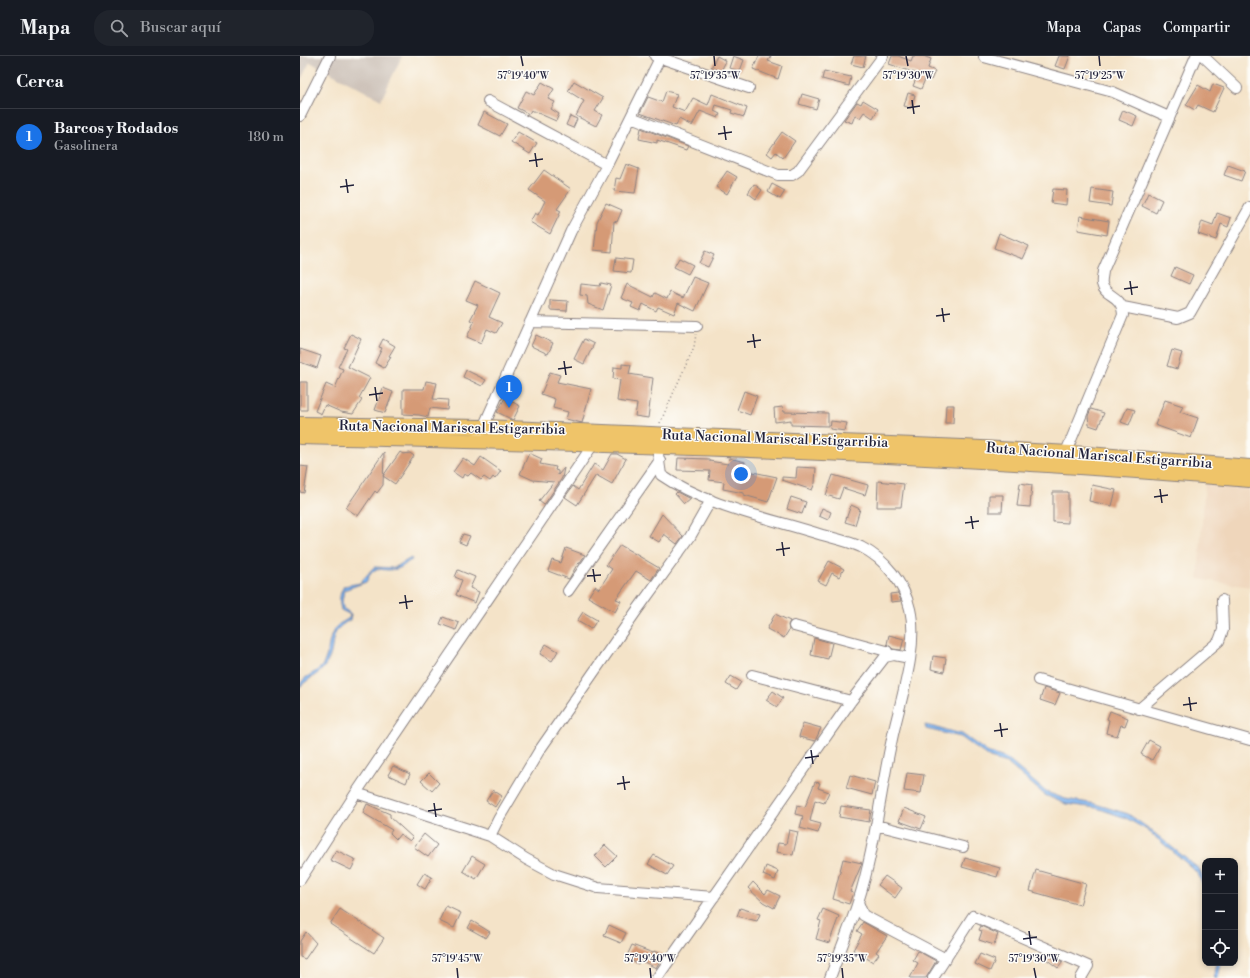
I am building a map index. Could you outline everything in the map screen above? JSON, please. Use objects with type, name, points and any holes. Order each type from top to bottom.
[{"type":"highway","name":"Ruta Nacional Mariscal Estigarribia","points":[[300,424],[482,427],[657,447],[1034,463],[1250,480]]},
{"type":"highway","name":"Ruta Nacional Mariscal Estigarribia","points":[[300,438],[477,441],[592,446],[1066,452],[1250,468]]},
{"type":"street","points":[[300,116],[330,56]]},
{"type":"street","points":[[631,117],[778,175],[792,175],[798,172],[883,56]]},
{"type":"street","points":[[1066,452],[1123,315],[1123,307],[1119,300],[1106,291],[1102,284],[1103,270],[1196,56]]},
{"type":"street","points":[[1203,56],[1237,88]]},
{"type":"street","points":[[477,441],[571,231],[607,165],[659,57],[749,88]]},
{"type":"street","points":[[984,57],[1113,92],[1169,117]]},
{"type":"street","points":[[488,102],[607,165]]},
{"type":"street","points":[[1123,307],[1178,318],[1190,313],[1250,207]]},
{"type":"street","points":[[530,322],[696,326]]},
{"type":"street","points":[[300,880],[356,793],[592,446]]},
{"type":"street","points":[[657,447],[661,475],[676,486],[711,500],[860,547],[888,567],[899,583],[907,599],[912,628],[910,658],[891,742],[876,825],[858,902],[830,978]]},
{"type":"street","points":[[568,591],[657,447]]},
{"type":"street","points":[[490,836],[539,751],[630,619],[690,537],[711,500]]},
{"type":"street","points":[[1139,709],[1219,641],[1223,630],[1222,600]]},
{"type":"street","points":[[794,626],[887,651],[889,656]]},
{"type":"street","points":[[657,978],[708,908],[714,896],[851,701],[882,660],[889,656],[910,658]]},
{"type":"street","points":[[752,675],[851,701]]},
{"type":"street","points":[[1038,680],[1250,740]]},
{"type":"street","points":[[356,793],[490,836],[526,859],[554,874],[598,888],[714,896]]},
{"type":"street","points":[[876,825],[963,846]]},
{"type":"street","points":[[858,902],[863,915],[946,959]]},
{"type":"street","points":[[933,978],[973,916],[1088,966],[1082,978]]},
{"type":"path","points":[[657,447],[694,347],[696,326]]},
{"type":"shaded area","points":[[300,56],[402,56],[381,100],[310,62],[300,81]]},
{"type":"shaded area","points":[[1205,482],[1250,487],[1250,587],[1198,579]]},
{"type":"water","points":[[411,558],[412,560],[398,568],[390,570],[375,570],[366,582],[344,590],[342,601],[343,608],[351,614],[350,620],[337,630],[334,636],[331,653],[324,667],[300,687],[305,678],[319,669],[325,662],[334,630],[350,617],[349,614],[341,610],[340,607],[340,595],[344,586],[360,583],[374,567],[394,568]]},
{"type":"water","points":[[925,725],[962,734],[987,752],[1007,759],[1046,792],[1065,799],[1095,804],[1128,814],[1199,869],[1202,876],[1202,883],[1198,874],[1190,866],[1147,830],[1126,818],[1097,808],[1066,804],[1045,795],[1007,763],[990,758],[961,737],[926,729]]},
{"type":"water","points":[[1216,966],[1220,966],[1218,978],[1214,978]]},
{"type":"building","points":[[717,56],[726,61],[721,71],[711,68]]},
{"type":"building","points":[[733,56],[744,60],[740,71],[729,68]]},
{"type":"building","points":[[759,56],[771,56],[768,61],[782,66],[778,79],[753,69]]},
{"type":"building","points":[[854,56],[866,56],[863,67],[851,64]]},
{"type":"building","points":[[892,56],[898,56],[911,61],[913,56],[923,56],[931,59],[928,68],[935,71],[931,80],[926,77],[921,89],[913,86],[918,74],[889,64]]},
{"type":"building","points":[[1059,56],[1070,56],[1065,69],[1055,66]]},
{"type":"building","points":[[824,71],[851,77],[849,86],[822,79]]},
{"type":"building","points":[[574,81],[603,98],[595,111],[602,115],[596,126],[576,116],[584,101],[568,91]]},
{"type":"building","points":[[542,82],[554,89],[548,99],[555,102],[551,109],[559,114],[556,121],[531,110],[529,114],[517,108],[526,91],[534,95]]},
{"type":"building","points":[[1213,84],[1224,88],[1213,112],[1198,105],[1195,110],[1186,105],[1198,85],[1210,92]]},
{"type":"building","points":[[666,91],[677,94],[672,107],[685,112],[693,98],[708,105],[712,94],[747,108],[744,117],[731,113],[732,110],[716,105],[714,111],[720,114],[718,118],[700,111],[692,126],[679,119],[676,126],[640,113],[648,97],[662,102]]},
{"type":"building","points":[[908,93],[915,95],[911,108],[904,106]]},
{"type":"building","points":[[802,94],[819,99],[816,109],[799,104]]},
{"type":"building","points":[[863,100],[878,109],[873,118],[864,112],[860,118],[855,115],[852,123],[844,120],[857,102],[861,104]]},
{"type":"building","points":[[1123,110],[1137,116],[1133,126],[1119,120]]},
{"type":"building","points":[[484,112],[507,124],[500,136],[478,125]]},
{"type":"building","points":[[570,116],[577,119],[573,128],[566,125]]},
{"type":"building","points":[[641,128],[688,146],[686,150],[657,140],[657,143],[639,139]]},
{"type":"building","points":[[518,132],[537,143],[530,154],[511,142]]},
{"type":"building","points":[[782,132],[795,141],[783,158],[776,152],[772,157],[767,153]]},
{"type":"building","points":[[626,164],[639,169],[635,193],[614,191],[616,178],[620,179]]},
{"type":"building","points":[[1228,165],[1245,171],[1241,181],[1224,175]]},
{"type":"building","points":[[544,170],[571,189],[557,209],[561,211],[550,234],[530,222],[535,213],[538,215],[545,201],[529,190]]},
{"type":"building","points":[[727,171],[737,177],[727,194],[716,187]]},
{"type":"building","points":[[754,184],[762,190],[756,199],[748,193]]},
{"type":"building","points":[[772,184],[785,191],[780,199],[768,192]]},
{"type":"building","points":[[1053,189],[1067,190],[1066,205],[1051,203]]},
{"type":"building","points":[[1092,189],[1113,192],[1111,206],[1090,203]]},
{"type":"building","points":[[1148,193],[1162,200],[1156,213],[1142,206]]},
{"type":"building","points":[[606,203],[622,210],[617,222],[614,221],[612,252],[594,250],[597,222]]},
{"type":"building","points":[[1217,213],[1231,218],[1228,227],[1221,224],[1216,240],[1198,234],[1202,221],[1213,225]]},
{"type":"building","points":[[1080,216],[1109,221],[1107,235],[1078,230]]},
{"type":"building","points":[[999,233],[1029,246],[1023,259],[994,248]]},
{"type":"building","points":[[705,251],[714,255],[708,267],[699,263]]},
{"type":"building","points":[[616,258],[633,260],[631,273],[614,271]]},
{"type":"building","points":[[679,258],[693,265],[688,274],[674,267]]},
{"type":"building","points":[[1175,267],[1193,275],[1189,284],[1171,276]]},
{"type":"building","points":[[693,277],[708,283],[695,311],[678,303],[674,314],[658,307],[656,311],[643,304],[640,311],[631,307],[633,303],[621,298],[627,284],[653,297],[655,293],[667,299],[670,292],[683,298]]},
{"type":"building","points":[[475,281],[500,293],[489,317],[502,323],[496,333],[487,329],[481,343],[467,337],[474,322],[470,320],[478,305],[466,300]]},
{"type":"building","points":[[601,283],[611,285],[603,310],[588,304],[587,296],[580,295],[581,284],[600,286]]},
{"type":"building","points":[[550,300],[568,301],[567,311],[550,310]]},
{"type":"building","points":[[351,334],[361,339],[348,367],[370,378],[359,398],[362,400],[353,414],[341,412],[325,405],[321,414],[315,411],[326,384],[335,388],[343,369],[338,367],[347,349],[344,348]]},
{"type":"building","points":[[536,335],[553,343],[548,354],[531,346]]},
{"type":"building","points":[[383,339],[395,346],[389,356],[391,357],[384,368],[375,363],[382,348],[379,347]]},
{"type":"building","points":[[584,339],[594,344],[584,364],[574,359]]},
{"type":"building","points":[[300,349],[321,356],[317,368],[300,362]]},
{"type":"building","points":[[1172,350],[1182,353],[1177,369],[1167,366]]},
{"type":"building","points":[[622,364],[631,365],[629,374],[653,378],[648,418],[635,416],[637,404],[617,401],[620,380],[613,379],[614,367],[622,368]]},
{"type":"building","points":[[466,370],[486,380],[482,386],[463,377]]},
{"type":"building","points":[[550,372],[560,375],[557,382],[591,389],[582,423],[566,419],[568,412],[553,408],[555,399],[541,394]]},
{"type":"building","points":[[426,381],[437,383],[433,399],[448,400],[447,410],[430,408],[428,417],[403,414],[403,389],[424,389]]},
{"type":"building","points":[[300,382],[307,382],[307,410],[300,410]]},
{"type":"building","points":[[383,388],[393,392],[385,413],[375,410]]},
{"type":"building","points":[[744,391],[757,396],[750,415],[737,410]]},
{"type":"building","points":[[505,398],[520,406],[513,420],[497,412]]},
{"type":"building","points":[[1165,400],[1183,406],[1180,412],[1198,418],[1191,438],[1155,425]]},
{"type":"building","points":[[946,405],[954,405],[953,423],[945,423]]},
{"type":"building","points":[[783,407],[784,412],[828,413],[828,426],[791,425],[791,420],[775,422],[774,408]]},
{"type":"building","points":[[1127,408],[1135,410],[1129,425],[1121,422]]},
{"type":"building","points":[[1091,409],[1104,413],[1098,428],[1089,425],[1088,416]]},
{"type":"building","points":[[831,421],[847,423],[845,431],[830,429]]},
{"type":"building","points":[[384,452],[383,485],[377,493],[375,491],[358,516],[346,508]]},
{"type":"building","points":[[400,452],[403,454],[410,453],[414,456],[395,484],[383,476]]},
{"type":"building","points":[[529,453],[542,459],[540,464],[556,467],[555,470],[558,471],[558,475],[564,468],[562,478],[544,505],[539,501],[554,482],[533,480],[520,474]]},
{"type":"building","points":[[612,454],[617,454],[626,459],[612,484],[596,475],[577,505],[565,497],[573,486],[578,490],[594,464],[603,470]]},
{"type":"building","points":[[481,457],[501,471],[495,479],[493,477],[490,481],[484,477],[481,480],[471,473],[468,476],[464,474],[462,478],[453,472],[463,458],[475,466]]},
{"type":"building","points":[[678,458],[709,459],[709,461],[728,464],[729,458],[745,462],[743,470],[777,477],[768,502],[744,495],[744,493],[723,489],[724,482],[709,480],[710,471],[677,470]]},
{"type":"building","points":[[300,466],[308,467],[304,493],[300,492]]},
{"type":"building","points":[[797,467],[816,468],[815,483],[812,490],[782,480],[782,477],[796,478]]},
{"type":"building","points":[[833,475],[868,485],[865,495],[843,488],[839,499],[826,495]]},
{"type":"building","points":[[878,481],[904,484],[901,507],[877,507]]},
{"type":"building","points":[[1020,483],[1032,485],[1030,507],[1017,506]]},
{"type":"building","points":[[1092,485],[1116,490],[1112,506],[1089,501]]},
{"type":"building","points":[[677,492],[690,499],[684,504],[675,494]]},
{"type":"building","points":[[1053,492],[1068,492],[1068,523],[1053,522]]},
{"type":"building","points":[[989,495],[1003,495],[1002,512],[989,512]]},
{"type":"building","points":[[791,497],[806,502],[802,514],[787,509]]},
{"type":"building","points":[[851,505],[860,509],[855,525],[845,522]]},
{"type":"building","points":[[822,508],[831,512],[828,520],[819,516]]},
{"type":"building","points":[[662,514],[683,536],[677,544],[664,534],[659,542],[649,536]]},
{"type":"building","points":[[463,534],[470,536],[466,545],[459,542]]},
{"type":"building","points":[[620,545],[659,568],[651,580],[636,571],[616,599],[621,601],[615,612],[588,597],[595,586],[599,589],[612,569],[606,565]]},
{"type":"building","points":[[566,548],[585,555],[579,564],[578,563],[569,579],[548,571],[552,560],[561,563]]},
{"type":"building","points":[[829,561],[844,569],[839,577],[832,573],[826,585],[818,581]]},
{"type":"building","points":[[458,570],[475,577],[470,588],[479,592],[475,603],[456,595],[462,580],[455,577]]},
{"type":"building","points":[[898,593],[901,601],[891,602],[890,594]]},
{"type":"building","points":[[583,612],[597,620],[591,629],[577,621]]},
{"type":"building","points":[[775,614],[790,621],[788,625],[789,630],[784,638],[767,629]]},
{"type":"building","points":[[443,617],[459,623],[456,630],[440,624]]},
{"type":"building","points":[[889,635],[904,639],[901,650],[893,649],[887,644]]},
{"type":"building","points":[[814,638],[832,643],[828,659],[811,655]]},
{"type":"building","points":[[546,644],[558,651],[552,661],[540,654]]},
{"type":"building","points":[[933,656],[946,658],[944,672],[931,669]]},
{"type":"building","points":[[731,676],[741,682],[736,690],[726,684]]},
{"type":"building","points":[[1044,688],[1060,693],[1055,705],[1040,700]]},
{"type":"building","points":[[773,691],[783,698],[777,707],[766,700]]},
{"type":"building","points":[[1110,711],[1128,718],[1125,726],[1121,725],[1117,736],[1106,733],[1109,720],[1107,719]]},
{"type":"building","points":[[803,723],[821,728],[815,741],[799,737]]},
{"type":"building","points":[[1149,740],[1160,746],[1152,760],[1141,754]]},
{"type":"building","points":[[393,766],[410,774],[406,783],[388,775]]},
{"type":"building","points":[[429,773],[439,783],[432,791],[421,781]]},
{"type":"building","points":[[907,773],[924,775],[921,793],[904,791]]},
{"type":"building","points":[[850,775],[875,782],[872,795],[846,788]]},
{"type":"building","points":[[815,782],[820,783],[818,788],[829,792],[824,803],[815,800],[810,821],[821,824],[818,833],[800,828],[803,816],[795,814],[797,805],[805,807]]},
{"type":"building","points":[[493,790],[502,796],[495,807],[486,801]]},
{"type":"building","points":[[367,804],[390,814],[390,817],[413,838],[410,841],[400,834],[396,839],[390,833],[392,830],[363,813]]},
{"type":"building","points":[[841,806],[871,810],[869,822],[839,817]]},
{"type":"building","points":[[904,808],[926,817],[921,829],[899,821]]},
{"type":"building","points":[[789,830],[798,832],[793,855],[776,852],[778,843],[786,844]]},
{"type":"building","points":[[424,834],[437,845],[428,857],[414,847]]},
{"type":"building","points":[[605,845],[617,856],[606,867],[595,856]]},
{"type":"building","points":[[336,850],[356,860],[351,870],[330,860]]},
{"type":"building","points":[[654,855],[673,866],[667,875],[648,864]]},
{"type":"building","points":[[472,856],[485,864],[476,879],[463,871]]},
{"type":"building","points":[[965,858],[1000,868],[997,877],[962,867]]},
{"type":"building","points":[[843,859],[862,863],[850,892],[853,893],[849,904],[833,899]]},
{"type":"building","points":[[766,866],[778,871],[775,880],[763,875]]},
{"type":"building","points":[[1036,870],[1086,884],[1080,905],[1030,891]]},
{"type":"building","points":[[424,873],[432,877],[425,889],[417,884]]},
{"type":"building","points":[[885,876],[902,888],[895,898],[878,885]]},
{"type":"building","points":[[753,882],[765,894],[768,890],[780,896],[774,908],[763,902],[748,888]]},
{"type":"building","points":[[446,906],[461,913],[454,928],[439,921]]},
{"type":"building","points":[[740,908],[760,914],[757,921],[737,916]]},
{"type":"building","points":[[340,909],[384,938],[374,953],[330,924]]},
{"type":"building","points":[[823,909],[839,916],[829,943],[816,939],[821,921],[818,920]]},
{"type":"building","points":[[472,921],[490,932],[486,938],[468,928]]},
{"type":"building","points":[[863,922],[887,936],[876,952],[879,954],[873,962],[853,950],[862,934],[857,931]]},
{"type":"building","points":[[609,925],[626,933],[621,943],[604,936]]},
{"type":"building","points":[[981,926],[998,934],[994,945],[979,940],[982,931],[979,930]]},
{"type":"building","points":[[306,932],[316,943],[305,959],[300,957],[300,941]]},
{"type":"building","points":[[632,945],[663,955],[656,968],[640,960],[638,964],[626,958]]},
{"type":"building","points":[[918,951],[936,961],[926,978],[910,978],[918,963],[913,960]]},
{"type":"building","points":[[980,954],[995,960],[990,971],[975,964]]},
{"type":"building","points":[[1049,956],[1063,962],[1058,968],[1046,959]]},
{"type":"place","name":"Barcos y Rodados","points":[[509,408]]}]
